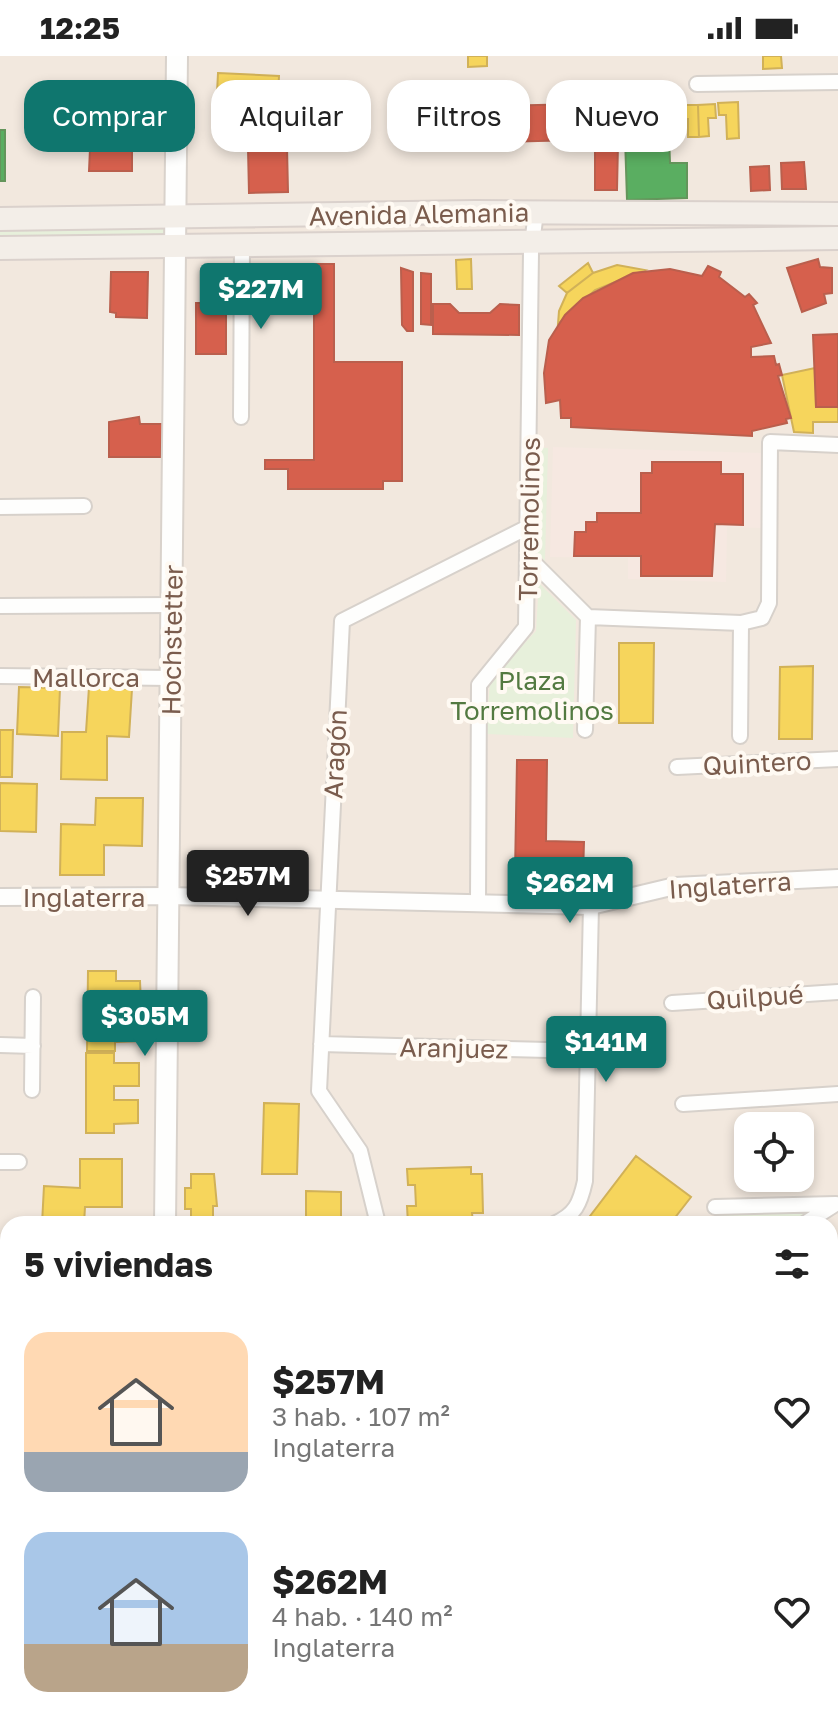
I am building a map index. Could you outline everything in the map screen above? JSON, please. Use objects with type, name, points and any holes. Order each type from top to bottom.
[{"type":"main road","name":"Hochstetter","points":[[165,1216],[177,56]]},
{"type":"main road","name":"Avenida Alemania","points":[[0,219],[536,212],[838,214]]},
{"type":"main road","name":"Avenida Alemania","points":[[0,248],[838,238]]},
{"type":"street","points":[[697,84],[838,82]]},
{"type":"street","name":"Torremolinos","points":[[478,904],[479,685],[526,627],[536,212]]},
{"type":"street","points":[[241,417],[242,246]]},
{"type":"street","points":[[528,557],[588,617],[752,623],[768,611],[770,442],[838,445]]},
{"type":"street","points":[[0,507],[84,506]]},
{"type":"street","name":"Aragón","points":[[376,1216],[360,1151],[319,1091],[342,621],[528,527]]},
{"type":"street","points":[[0,606],[172,605]]},
{"type":"street","points":[[585,730],[588,617]]},
{"type":"street","points":[[740,736],[741,623]]},
{"type":"street","name":"Mallorca","points":[[0,676],[171,678]]},
{"type":"street","name":"Quintero","points":[[677,767],[838,759]]},
{"type":"street","name":"Inglaterra","points":[[0,897],[169,896],[591,906],[675,886],[838,878]]},
{"type":"street","points":[[572,1216],[581,1201],[585,1181],[591,906]]},
{"type":"street","name":"Quilpué","points":[[672,1003],[838,992]]},
{"type":"street","points":[[32,1090],[33,997]]},
{"type":"street","name":"Aranjuez","points":[[321,1044],[588,1051]]},
{"type":"street","points":[[0,1045],[33,1046]]},
{"type":"street","points":[[683,1104],[838,1094]]},
{"type":"street","points":[[0,1162],[19,1162]]},
{"type":"street","points":[[715,1207],[837,1203]]},
{"type":"street","points":[[817,1216],[837,1203]]},
{"type":"shaded area","points":[[0,56],[838,56],[838,1216],[0,1216]]},
{"type":"shaded area","points":[[553,447],[763,453],[761,528],[727,527],[726,582],[628,579],[628,558],[550,557]]},
{"type":"green space","points":[[165,229],[165,235],[0,237],[0,231]]},
{"type":"green space","points":[[535,447],[548,448],[545,561],[534,550]]},
{"type":"green space","name":"Plaza Torremolinos","points":[[539,583],[576,620],[573,738],[486,734],[490,681],[536,631]]},
{"type":"green space","points":[[814,1213],[809,1216],[715,1214]]},
{"type":"building: Viviendas","points":[[468,56],[487,56],[487,66],[468,67]]},
{"type":"building: Viviendas","points":[[763,56],[781,56],[782,68],[763,69]]},
{"type":"building: Viviendas","points":[[218,73],[279,76],[279,80],[218,80]]},
{"type":"building: Viviendas","points":[[738,102],[739,138],[727,139],[726,115],[719,115],[718,103]]},
{"type":"building: Viviendas","points":[[715,104],[716,118],[708,118],[709,136],[699,137],[698,105]]},
{"type":"building: Viviendas","points":[[687,105],[698,105],[699,137],[688,137]]},
{"type":"building: Viviendas","points":[[471,259],[472,289],[457,289],[456,260]]},
{"type":"building: Viviendas","points":[[588,263],[593,273],[567,293],[559,286]]},
{"type":"building: Viviendas","points":[[617,265],[645,270],[595,290],[558,324],[559,311],[567,293],[593,273]]},
{"type":"building: Viviendas","points":[[815,368],[816,407],[838,407],[838,422],[813,422],[813,433],[794,432],[782,375]]},
{"type":"building: Viviendas","points":[[619,643],[654,643],[653,723],[619,723]]},
{"type":"building: Viviendas","points":[[813,666],[812,739],[779,739],[780,667]]},
{"type":"building: Viviendas","points":[[19,687],[60,688],[58,736],[17,734]]},
{"type":"building: Viviendas","points":[[89,687],[132,689],[129,737],[107,736],[107,780],[61,779],[62,732],[86,732]]},
{"type":"building: Viviendas","points":[[0,730],[13,730],[12,777],[0,777]]},
{"type":"building: Viviendas","points":[[0,783],[37,784],[36,832],[0,831]]},
{"type":"building: Viviendas","points":[[96,798],[143,798],[142,846],[104,845],[104,875],[60,875],[61,824],[95,825]]},
{"type":"building: Viviendas","points":[[88,971],[116,971],[116,981],[140,981],[141,1004],[116,1005],[116,1019],[139,1018],[140,1041],[115,1042],[115,1051],[87,1051]]},
{"type":"building: Viviendas","points":[[86,1053],[114,1053],[114,1063],[139,1063],[139,1086],[114,1086],[114,1100],[138,1100],[138,1123],[114,1124],[114,1133],[86,1133]]},
{"type":"building: Viviendas","points":[[264,1103],[299,1104],[297,1174],[262,1174]]},
{"type":"building: Viviendas","points":[[636,1156],[691,1197],[676,1216],[590,1216]]},
{"type":"building: Viviendas","points":[[80,1159],[122,1159],[122,1207],[85,1207],[84,1216],[42,1216],[44,1186],[80,1188]]},
{"type":"building: Viviendas","points":[[471,1167],[471,1174],[482,1174],[483,1213],[472,1213],[472,1216],[408,1216],[407,1206],[416,1206],[415,1185],[408,1185],[407,1169]]},
{"type":"building: Viviendas","points":[[191,1174],[214,1174],[217,1206],[213,1206],[213,1216],[191,1216],[191,1209],[185,1209],[185,1188],[191,1188]]},
{"type":"building: Viviendas","points":[[306,1191],[341,1192],[341,1216],[306,1216]]},
{"type":"building: Comercios","points":[[530,105],[546,105],[546,141],[530,141]]},
{"type":"building: Comercios","points":[[90,152],[132,152],[132,171],[89,171]]},
{"type":"building: Comercios","points":[[248,152],[287,152],[288,192],[249,193]]},
{"type":"building: Comercios","points":[[595,152],[618,152],[617,190],[595,190]]},
{"type":"building: Comercios","points":[[804,162],[806,189],[782,189],[781,163]]},
{"type":"building: Comercios","points":[[769,166],[770,190],[751,191],[750,167]]},
{"type":"building: Comercios","points":[[818,259],[820,267],[832,268],[832,293],[824,294],[826,303],[802,312],[787,268]]},
{"type":"building: Comercios","points":[[314,264],[334,264],[334,362],[402,362],[402,481],[383,481],[383,489],[288,489],[288,469],[265,469],[265,460],[314,460]]},
{"type":"building: Comercios","points":[[708,266],[721,272],[719,277],[745,297],[749,294],[757,303],[753,305],[771,343],[751,347],[751,357],[774,356],[776,365],[779,364],[782,375],[778,376],[791,418],[786,419],[787,423],[752,431],[752,436],[571,427],[571,418],[561,418],[560,400],[546,403],[544,373],[549,340],[565,315],[583,298],[633,273],[670,269],[702,276]]},
{"type":"building: Comercios","points":[[401,268],[413,272],[413,331],[407,331],[402,325]]},
{"type":"building: Comercios","points":[[111,272],[148,272],[147,318],[116,317],[116,313],[110,312]]},
{"type":"building: Comercios","points":[[421,273],[431,274],[431,325],[421,324]]},
{"type":"building: Comercios","points":[[196,303],[226,303],[226,354],[196,354]]},
{"type":"building: Comercios","points":[[433,304],[450,304],[459,313],[490,313],[500,304],[519,305],[519,335],[433,334]]},
{"type":"building: Comercios","points":[[838,334],[838,407],[816,407],[813,335]]},
{"type":"building: Comercios","points":[[139,417],[140,424],[162,424],[161,457],[109,457],[109,422]]},
{"type":"building: Comercios","points":[[652,462],[721,462],[721,474],[743,474],[743,525],[715,524],[712,576],[641,576],[641,556],[574,556],[575,532],[586,532],[586,522],[597,522],[597,513],[641,513],[641,473],[652,473]]},
{"type":"building: Comercios","points":[[517,760],[547,760],[546,841],[584,842],[583,874],[515,873]]},
{"type":"building: Público","points":[[0,130],[5,130],[5,181],[0,181]]},
{"type":"building: Público","points":[[625,152],[670,152],[670,163],[687,163],[687,198],[627,200]]}]
